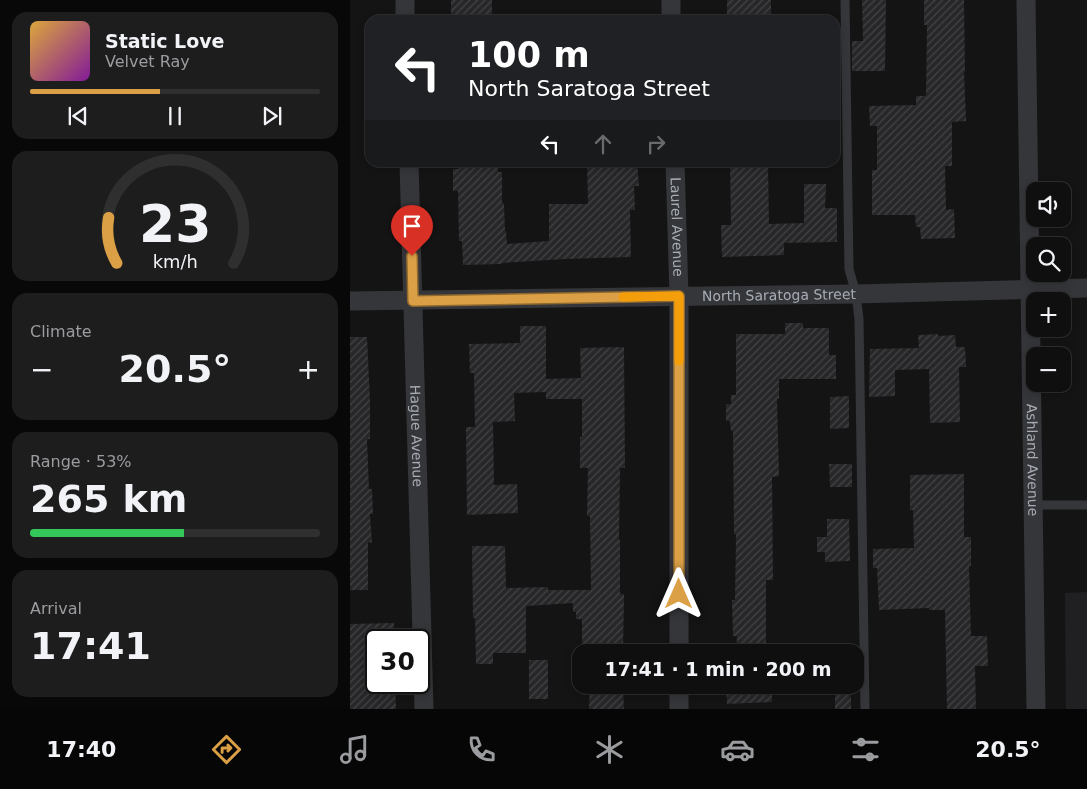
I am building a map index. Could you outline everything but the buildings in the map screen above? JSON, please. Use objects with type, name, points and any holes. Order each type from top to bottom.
[{"type":"street","points":[[404,0],[405,15]]},
{"type":"street","points":[[671,0],[672,15]]},
{"type":"street","name":"Ashland Avenue","points":[[1026,0],[1036,709]]},
{"type":"street","name":"Hague Avenue","points":[[409,167],[424,709]]},
{"type":"street","name":"Laurel Avenue","points":[[675,167],[679,296],[679,644]]},
{"type":"street","name":"North Saratoga Street","points":[[350,301],[856,294],[1087,288]]},
{"type":"street","points":[[679,694],[679,709]]},
{"type":"lane","points":[[846,0],[849,269],[856,294],[859,329],[865,709]]},
{"type":"lane","points":[[1033,505],[1087,505]]},
{"type":"shaded area","points":[[1087,592],[1087,709],[1066,709],[1065,593]]},
{"type":"slow traffic","points":[[623,297],[679,296],[679,361]]},
{"type":"route","points":[[412,256],[413,301],[679,296],[679,594]]}]
